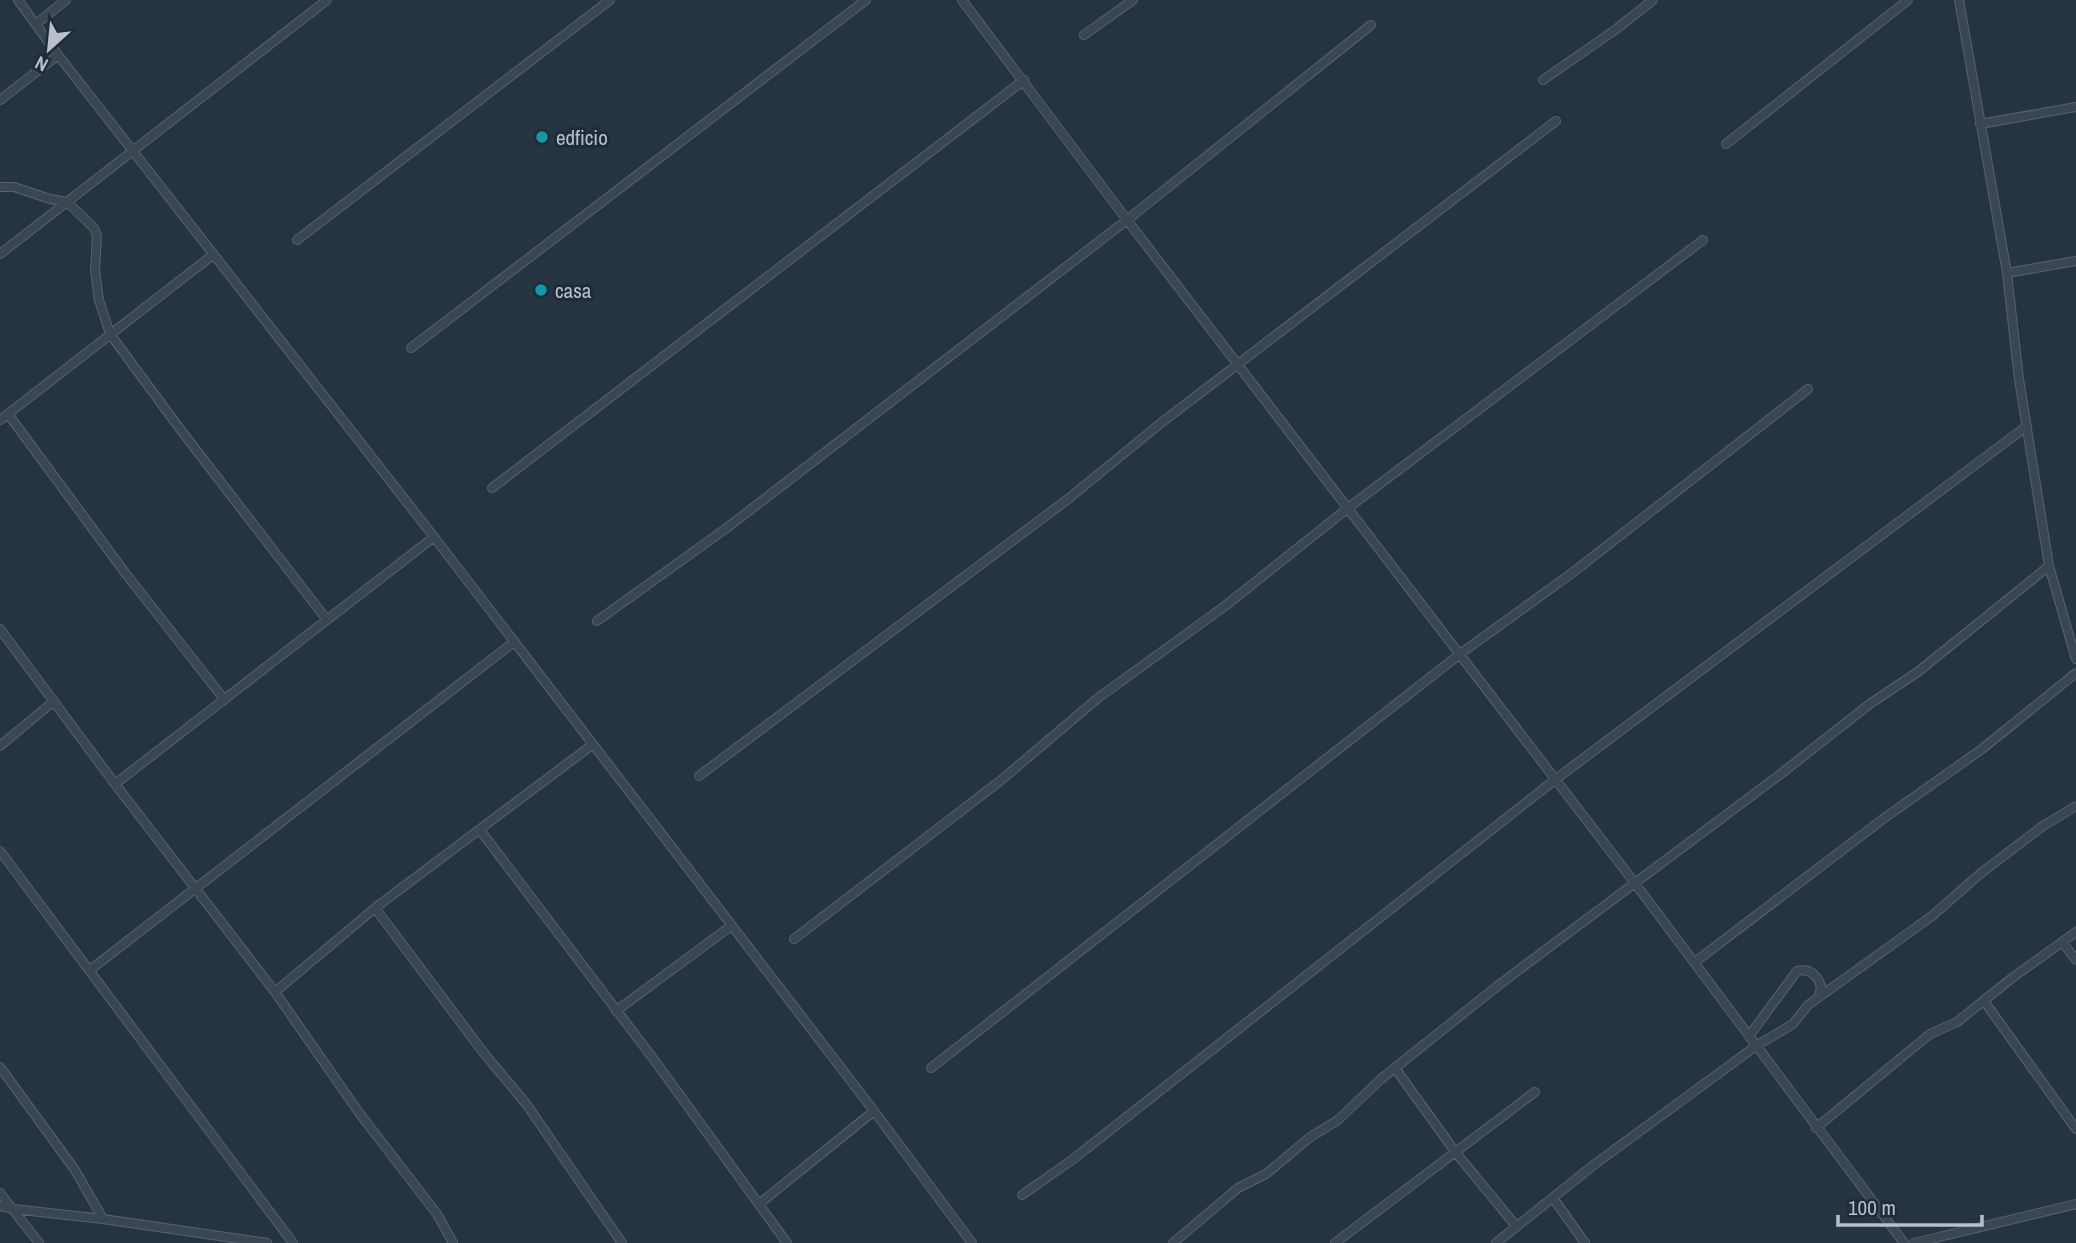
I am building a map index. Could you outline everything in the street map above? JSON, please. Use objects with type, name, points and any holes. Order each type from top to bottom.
[{"type":"street","points":[[18,0],[434,537],[972,1243]]},
{"type":"street","points":[[37,23],[66,0]]},
{"type":"street","points":[[0,254],[327,0]]},
{"type":"street","points":[[297,240],[610,0]]},
{"type":"street","points":[[411,348],[866,0]]},
{"type":"street","points":[[962,0],[1695,962],[1903,1243]]},
{"type":"street","points":[[1084,35],[1133,0]]},
{"type":"street","points":[[1543,80],[1653,0]]},
{"type":"street","points":[[1726,145],[1908,0]]},
{"type":"street","points":[[1959,0],[2007,273],[2049,566],[2076,659]]},
{"type":"street","points":[[597,621],[728,527],[1127,220],[1371,25]]},
{"type":"street","points":[[0,100],[58,55]]},
{"type":"street","points":[[492,488],[1024,80]]},
{"type":"street","points":[[1980,124],[2076,107]]},
{"type":"street","points":[[699,776],[1068,499],[1161,423],[1556,121]]},
{"type":"street","points":[[0,187],[14,187],[50,200],[67,202],[94,228],[97,236],[95,270],[99,300],[110,334],[327,620]]},
{"type":"street","points":[[794,939],[968,807],[1098,698],[1225,606],[1348,508],[1703,240]]},
{"type":"street","points":[[0,420],[214,254]]},
{"type":"street","points":[[2007,273],[2076,261]]},
{"type":"street","points":[[931,1068],[1460,654],[1572,573],[1808,388]]},
{"type":"street","points":[[8,414],[126,574],[224,699]]},
{"type":"street","points":[[1022,1195],[1073,1160],[1556,779],[2027,426]]},
{"type":"street","points":[[115,784],[434,537]]},
{"type":"street","points":[[1172,1243],[1238,1188],[1266,1174],[1309,1138],[1338,1120],[1395,1068],[1500,984],[1871,703],[1919,671],[2049,566]]},
{"type":"street","points":[[0,629],[275,992],[360,1114],[431,1206],[453,1243]]},
{"type":"street","points":[[90,970],[514,642]]},
{"type":"street","points":[[1695,962],[1883,819],[1982,749],[2076,673]]},
{"type":"street","points":[[0,746],[54,701]]},
{"type":"street","points":[[275,992],[375,908],[592,745]]},
{"type":"street","points":[[1496,1243],[1605,1157],[1756,1046],[1793,1024],[1803,1010],[1819,997],[1932,916],[1981,873],[2043,826],[2076,806]]},
{"type":"street","points":[[480,830],[786,1243]]},
{"type":"street","points":[[0,851],[293,1243]]},
{"type":"street","points":[[375,908],[482,1052],[527,1105],[622,1243]]},
{"type":"street","points":[[616,1011],[731,926]]},
{"type":"street","points":[[1816,1128],[1930,1034],[1952,1026],[2076,932]]},
{"type":"street","points":[[2063,943],[2076,960]]},
{"type":"street","points":[[1749,1036],[1797,971],[1806,970],[1813,973],[1821,986],[1819,997]]},
{"type":"street","points":[[1984,1001],[2076,1129]]},
{"type":"street","points":[[0,1068],[75,1170],[103,1219]]},
{"type":"street","points":[[1395,1068],[1456,1153],[1516,1226]]},
{"type":"street","points":[[1335,1243],[1535,1092]]},
{"type":"street","points":[[759,1204],[874,1111]]},
{"type":"street","points":[[0,1194],[38,1243]]},
{"type":"street","points":[[1553,1198],[1585,1243]]},
{"type":"street","points":[[1914,1243],[2076,1204]]},
{"type":"street","points":[[0,1206],[267,1243]]},
{"type":"place","name":"edficio","points":[[542,137]]},
{"type":"place","name":"casa","points":[[541,290]]}]
